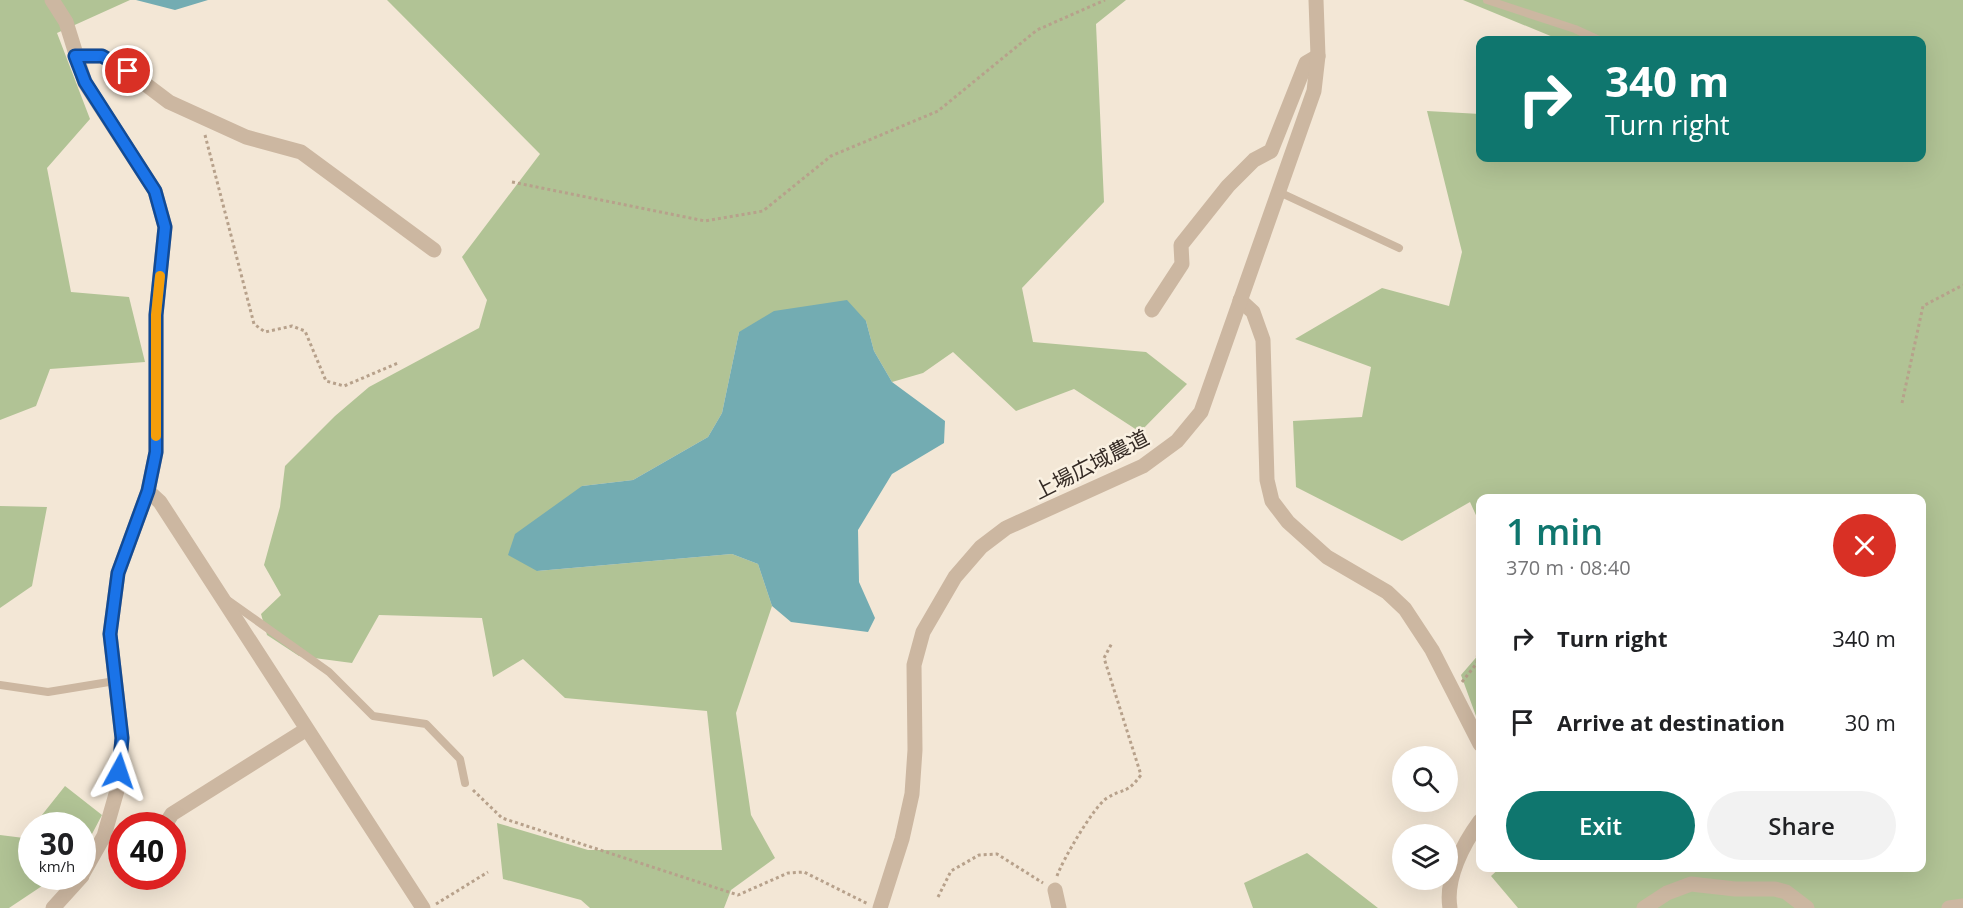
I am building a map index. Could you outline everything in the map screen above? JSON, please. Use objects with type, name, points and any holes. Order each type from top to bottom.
[{"type":"street","points":[[52,0],[66,22],[85,82],[155,191],[165,227],[156,315],[156,452],[148,491],[118,573],[110,634],[122,738],[118,787],[104,836],[96,851]]},
{"type":"street","name":"上場広域農道","points":[[878,908],[902,838],[912,794],[915,750],[914,664],[923,632],[955,577],[981,547],[1006,528],[1143,466],[1177,441],[1201,412],[1314,91],[1318,56],[1316,0]]},
{"type":"street","points":[[75,56],[102,56],[128,71],[169,102],[246,137],[301,152],[434,250]]},
{"type":"street","points":[[1152,310],[1182,264],[1181,245],[1227,186],[1254,160],[1271,151],[1306,63],[1318,56]]},
{"type":"street","points":[[1240,300],[1253,312],[1263,340],[1267,480],[1272,501],[1288,522],[1327,557],[1387,592],[1405,609],[1432,650],[1476,736]]},
{"type":"street","points":[[148,491],[160,502],[423,908]]},
{"type":"street","points":[[175,812],[307,729]]},
{"type":"street","points":[[1450,908],[1448,896],[1457,861],[1476,828]]},
{"type":"street","points":[[1644,908],[1667,893],[1691,884],[1735,889],[1775,889],[1786,892],[1807,908]]},
{"type":"street","points":[[54,908],[70,890]]},
{"type":"street","points":[[1055,890],[1059,908]]},
{"type":"street","points":[[1949,908],[1963,906]]},
{"type":"lane","points":[[1487,0],[1590,36]]},
{"type":"lane","points":[[1279,192],[1399,248]]},
{"type":"lane","points":[[220,594],[329,672],[373,716],[426,724],[459,759],[465,783]]},
{"type":"lane","points":[[0,685],[48,692],[115,681]]},
{"type":"path","points":[[512,182],[705,221],[763,211],[831,156],[938,111],[1037,30],[1105,0]]},
{"type":"path","points":[[200,116],[254,324],[265,332],[292,326],[304,331],[326,381],[344,386],[398,363]]},
{"type":"path","points":[[1902,403],[1923,306],[1963,285]]},
{"type":"path","points":[[938,897],[951,871],[979,855],[997,854],[1055,890],[1058,873],[1096,807],[1108,797],[1131,789],[1141,775],[1104,658],[1112,644]]},
{"type":"path","points":[[1454,693],[1476,664]]},
{"type":"path","points":[[465,783],[502,818],[738,895],[788,873],[804,872],[878,908]]},
{"type":"path","points":[[429,908],[488,872]]},
{"type":"green space","points":[[0,0],[130,0],[57,33],[90,119],[47,168],[71,292],[129,297],[145,362],[50,369],[36,406],[0,420]]},
{"type":"green space","points":[[387,0],[1126,0],[1096,24],[1104,202],[1022,288],[1033,342],[1146,352],[1187,384],[1140,432],[1074,389],[1016,411],[953,352],[923,373],[892,382],[874,351],[866,321],[739,332],[722,413],[708,437],[633,480],[582,486],[537,571],[732,554],[758,564],[772,606],[736,713],[751,815],[775,858],[731,890],[724,908],[590,908],[581,900],[503,879],[497,823],[588,850],[722,850],[707,711],[565,698],[523,659],[493,677],[482,618],[379,615],[352,663],[299,656],[267,635],[261,614],[281,595],[264,565],[280,507],[285,466],[335,416],[369,387],[479,328],[487,300],[462,257],[540,154]]},
{"type":"green space","points":[[1463,0],[1963,0],[1963,908],[1518,908],[1491,876],[1495,872],[1926,872],[1926,494],[1476,494],[1476,515],[1470,502],[1402,541],[1296,487],[1293,421],[1362,417],[1371,367],[1295,339],[1382,288],[1449,306],[1462,252],[1427,111],[1476,114],[1476,162],[1926,162],[1926,36],[1551,36]]},
{"type":"green space","points":[[0,506],[47,507],[32,586],[0,608]]},
{"type":"green space","points":[[1476,658],[1476,716],[1461,675]]},
{"type":"green space","points":[[65,786],[102,815],[96,826],[96,812],[44,812]]},
{"type":"green space","points":[[0,835],[18,837],[18,890],[36,890],[9,908],[0,908]]},
{"type":"green space","points":[[1307,853],[1378,908],[1253,908],[1244,883]]},
{"type":"water","points":[[136,0],[208,0],[175,10]]},
{"type":"water","points":[[847,300],[866,321],[874,351],[892,382],[945,421],[944,443],[892,474],[858,530],[859,582],[875,618],[868,632],[791,622],[772,606],[758,564],[732,554],[537,571],[508,555],[515,534],[582,486],[633,480],[708,437],[722,413],[739,332],[774,311]]},
{"type":"slow traffic","points":[[156,436],[156,315],[160,276]]},
{"type":"route","points":[[119,771],[122,738],[110,634],[118,573],[148,491],[156,452],[156,315],[165,227],[155,191],[85,82],[75,56],[102,56],[128,71]]}]
